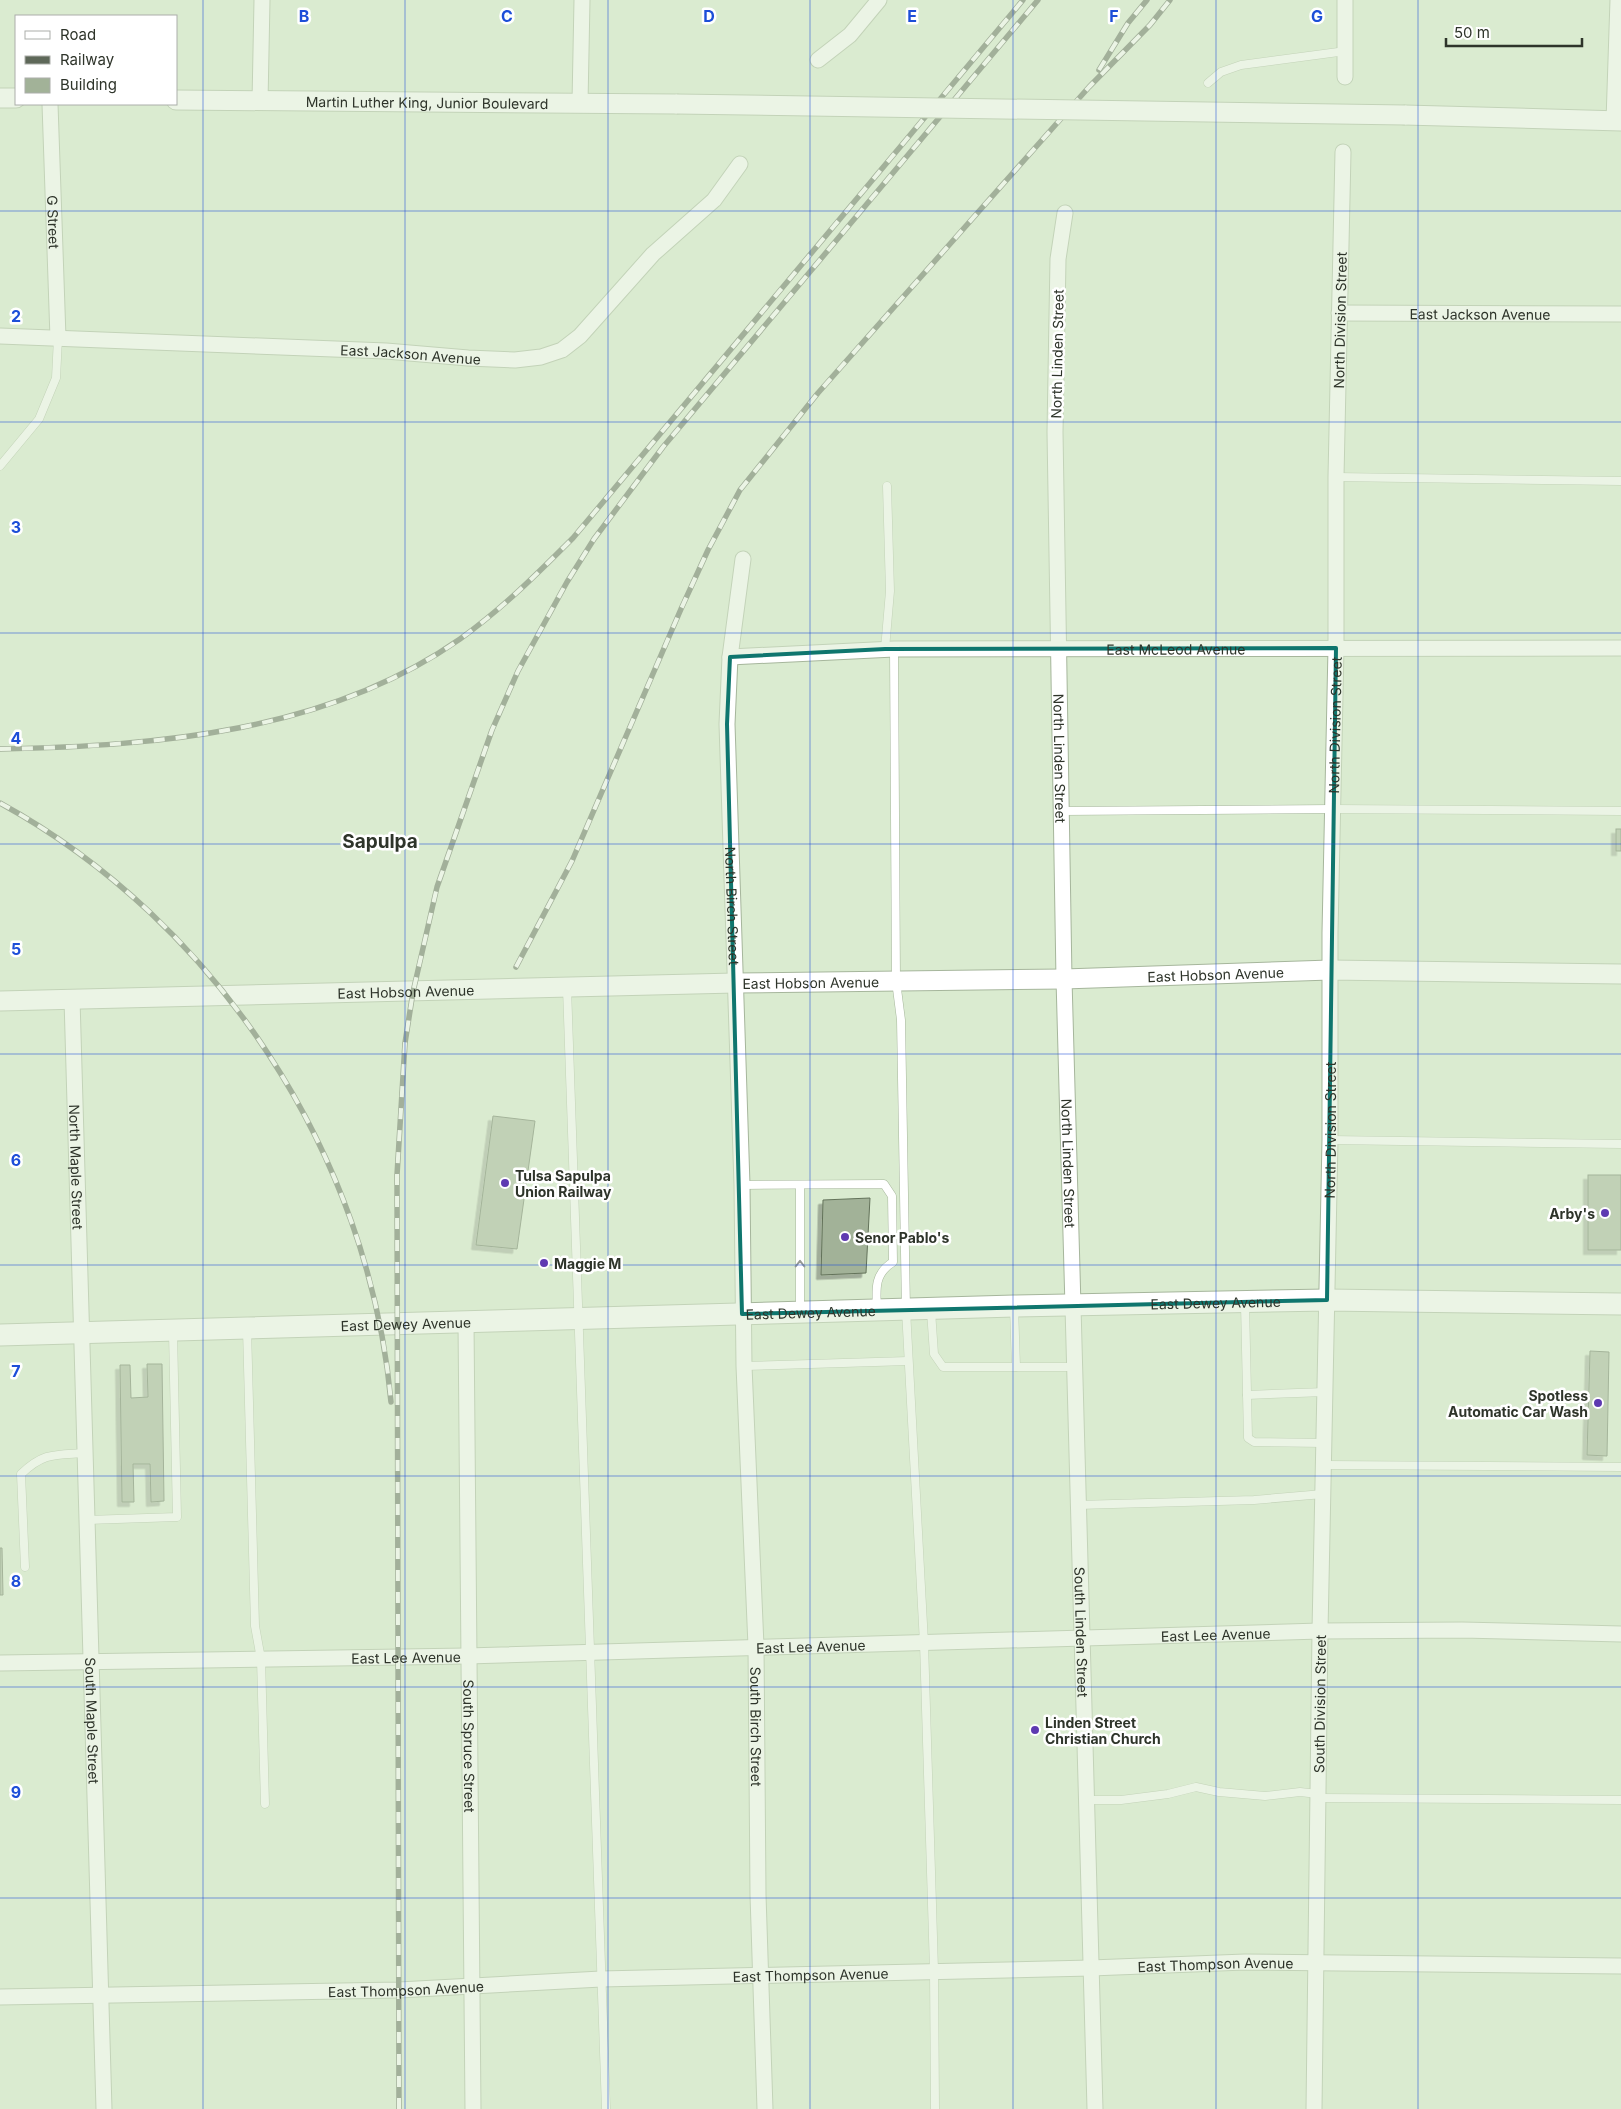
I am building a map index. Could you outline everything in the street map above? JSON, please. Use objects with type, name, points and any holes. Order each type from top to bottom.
[{"type":"main road","name":"East Dewey Avenue","points":[[0,1335],[1014,1306],[1327,1300],[1621,1304]]},
{"type":"street","points":[[260,102],[262,0]]},
{"type":"street","points":[[580,103],[582,0]]},
{"type":"street","points":[[818,60],[850,35],[879,0]]},
{"type":"street","points":[[1345,0],[1345,77]]},
{"type":"street","points":[[1618,0],[1618,121]]},
{"type":"street","points":[[0,98],[15,98]]},
{"type":"street","name":"Martin Luther King, Junior Boulevard","points":[[178,100],[677,104],[1405,115],[1618,121]]},
{"type":"street","name":"G Street","points":[[50,105],[58,338]]},
{"type":"street","name":"North Division Street","points":[[1327,1300],[1330,1140],[1330,970],[1336,648],[1336,477],[1343,152]]},
{"type":"street","name":"East Jackson Avenue","points":[[0,336],[386,351],[514,360],[541,357],[562,350],[580,336],[653,254],[714,200],[740,164]]},
{"type":"street","name":"North Linden Street","points":[[1065,213],[1058,260],[1055,422],[1064,979],[1073,1305]]},
{"type":"street","name":"East Jackson Avenue","points":[[1339,313],[1621,314]]},
{"type":"street","name":"North Birch Street","points":[[742,1314],[742,1185],[728,724],[730,657],[743,558]]},
{"type":"street","name":"East McLeod Avenue","points":[[730,657],[889,649],[1621,648]]},
{"type":"street","name":"East Hobson Avenue","points":[[0,1001],[736,983],[1064,979],[1330,970],[1621,974]]},
{"type":"street","name":"North Maple Street","points":[[72,999],[82,1333]]},
{"type":"street","name":"South Division Street","points":[[1314,2109],[1320,1631],[1327,1300]]},
{"type":"street","name":"South Linden Street","points":[[1073,1305],[1095,2109]]},
{"type":"street","name":"South Birch Street","points":[[742,1314],[756,1646],[758,1895],[765,2109]]},
{"type":"street","name":"South Spruce Street","points":[[466,1322],[467,1656],[473,2109]]},
{"type":"street","name":"South Maple Street","points":[[82,1333],[104,2109]]},
{"type":"street","name":"East Lee Avenue","points":[[0,1663],[91,1660],[467,1656],[756,1646],[1082,1639],[1320,1631],[1462,1630],[1621,1634]]},
{"type":"street","name":"East Thompson Avenue","points":[[0,1997],[471,1987],[601,1979],[934,1970],[1091,1968],[1245,1962],[1316,1961],[1621,1966]]},
{"type":"lane","points":[[1208,84],[1221,72],[1241,65],[1346,51]]},
{"type":"lane","points":[[0,466],[39,419],[56,378],[58,338]]},
{"type":"lane","points":[[1336,477],[1621,480]]},
{"type":"lane","points":[[887,486],[896,981],[901,1020],[908,1360],[924,1643],[934,1970],[935,2109]]},
{"type":"lane","points":[[1062,811],[1333,809],[1621,811]]},
{"type":"lane","points":[[568,988],[606,2109]]},
{"type":"lane","points":[[1330,1140],[1621,1144]]},
{"type":"lane","points":[[800,1184],[800,1312]]},
{"type":"lane","points":[[742,1185],[884,1184],[892,1196],[893,1262],[885,1267],[876,1281],[877,1310]]},
{"type":"lane","points":[[1245,1302],[1248,1438],[1254,1442],[1324,1443]]},
{"type":"lane","points":[[1014,1306],[1016,1367]]},
{"type":"lane","points":[[930,1309],[934,1354],[943,1367],[1075,1367]]},
{"type":"lane","points":[[247,1328],[254,1626],[261,1659],[265,1804]]},
{"type":"lane","points":[[87,1520],[177,1517],[173,1330]]},
{"type":"lane","points":[[744,1366],[908,1360]]},
{"type":"lane","points":[[1247,1395],[1325,1392]]},
{"type":"lane","points":[[26,1566],[22,1474],[33,1463],[44,1456],[85,1453]]},
{"type":"lane","points":[[1324,1465],[1621,1467]]},
{"type":"lane","points":[[1078,1505],[1254,1500],[1323,1494]]},
{"type":"lane","points":[[1086,1800],[1121,1800],[1168,1794],[1196,1787],[1219,1792],[1265,1796],[1300,1792],[1318,1796],[1621,1800]]},
{"type":"highlighted area","points":[[1336,648],[1327,1300],[742,1314],[727,724],[730,657],[885,649]]},
{"type":"building","points":[[1616,829],[1621,829],[1621,851],[1616,851]]},
{"type":"building","name":"Tulsa Sapulpa Union Railway","points":[[493,1116],[535,1121],[517,1249],[476,1245]]},
{"type":"building","name":"Arby's","points":[[1588,1175],[1621,1175],[1621,1250],[1588,1250]]},
{"type":"building","name":"Senor Pablo's","points":[[870,1198],[866,1273],[821,1275],[823,1200]]},
{"type":"building","name":"Spotless Automatic Car Wash","points":[[1590,1351],[1609,1352],[1607,1456],[1587,1455]]},
{"type":"building","points":[[147,1364],[162,1364],[164,1501],[151,1502],[150,1464],[133,1464],[134,1502],[122,1502],[120,1365],[130,1365],[131,1398],[148,1397]]},
{"type":"building","points":[[0,1548],[2,1548],[3,1595],[0,1595]]},
{"type":"railway","points":[[0,749],[120,744],[180,737],[239,728],[298,714],[354,695],[409,670],[460,639],[505,603],[573,538],[1023,0]]},
{"type":"railway","points":[[399,2109],[397,1175],[405,1043],[413,992],[437,887],[492,730],[518,671],[567,582],[594,539],[663,447],[1038,0]]},
{"type":"railway","points":[[1099,70],[1128,23],[1147,0]]},
{"type":"railway","points":[[516,967],[572,861],[681,609],[708,550],[740,490],[818,393],[1089,87],[1150,25],[1170,0]]},
{"type":"railway","points":[[0,803],[78,853],[150,912],[213,980],[269,1055],[315,1135],[351,1221],[377,1310],[391,1402]]},
{"type":"place","name":"Tulsa Sapulpa Union Railway","points":[[505,1183]]},
{"type":"place","name":"Arby's","points":[[1605,1213]]},
{"type":"place","name":"Senor Pablo's","points":[[845,1237]]},
{"type":"place","name":"Maggie M","points":[[544,1263]]},
{"type":"place","name":"Spotless Automatic Car Wash","points":[[1598,1403]]},
{"type":"place","name":"Linden Street Christian Church","points":[[1035,1730]]},
{"type":"district","name":"Sapulpa","points":[[380,841]]}]
